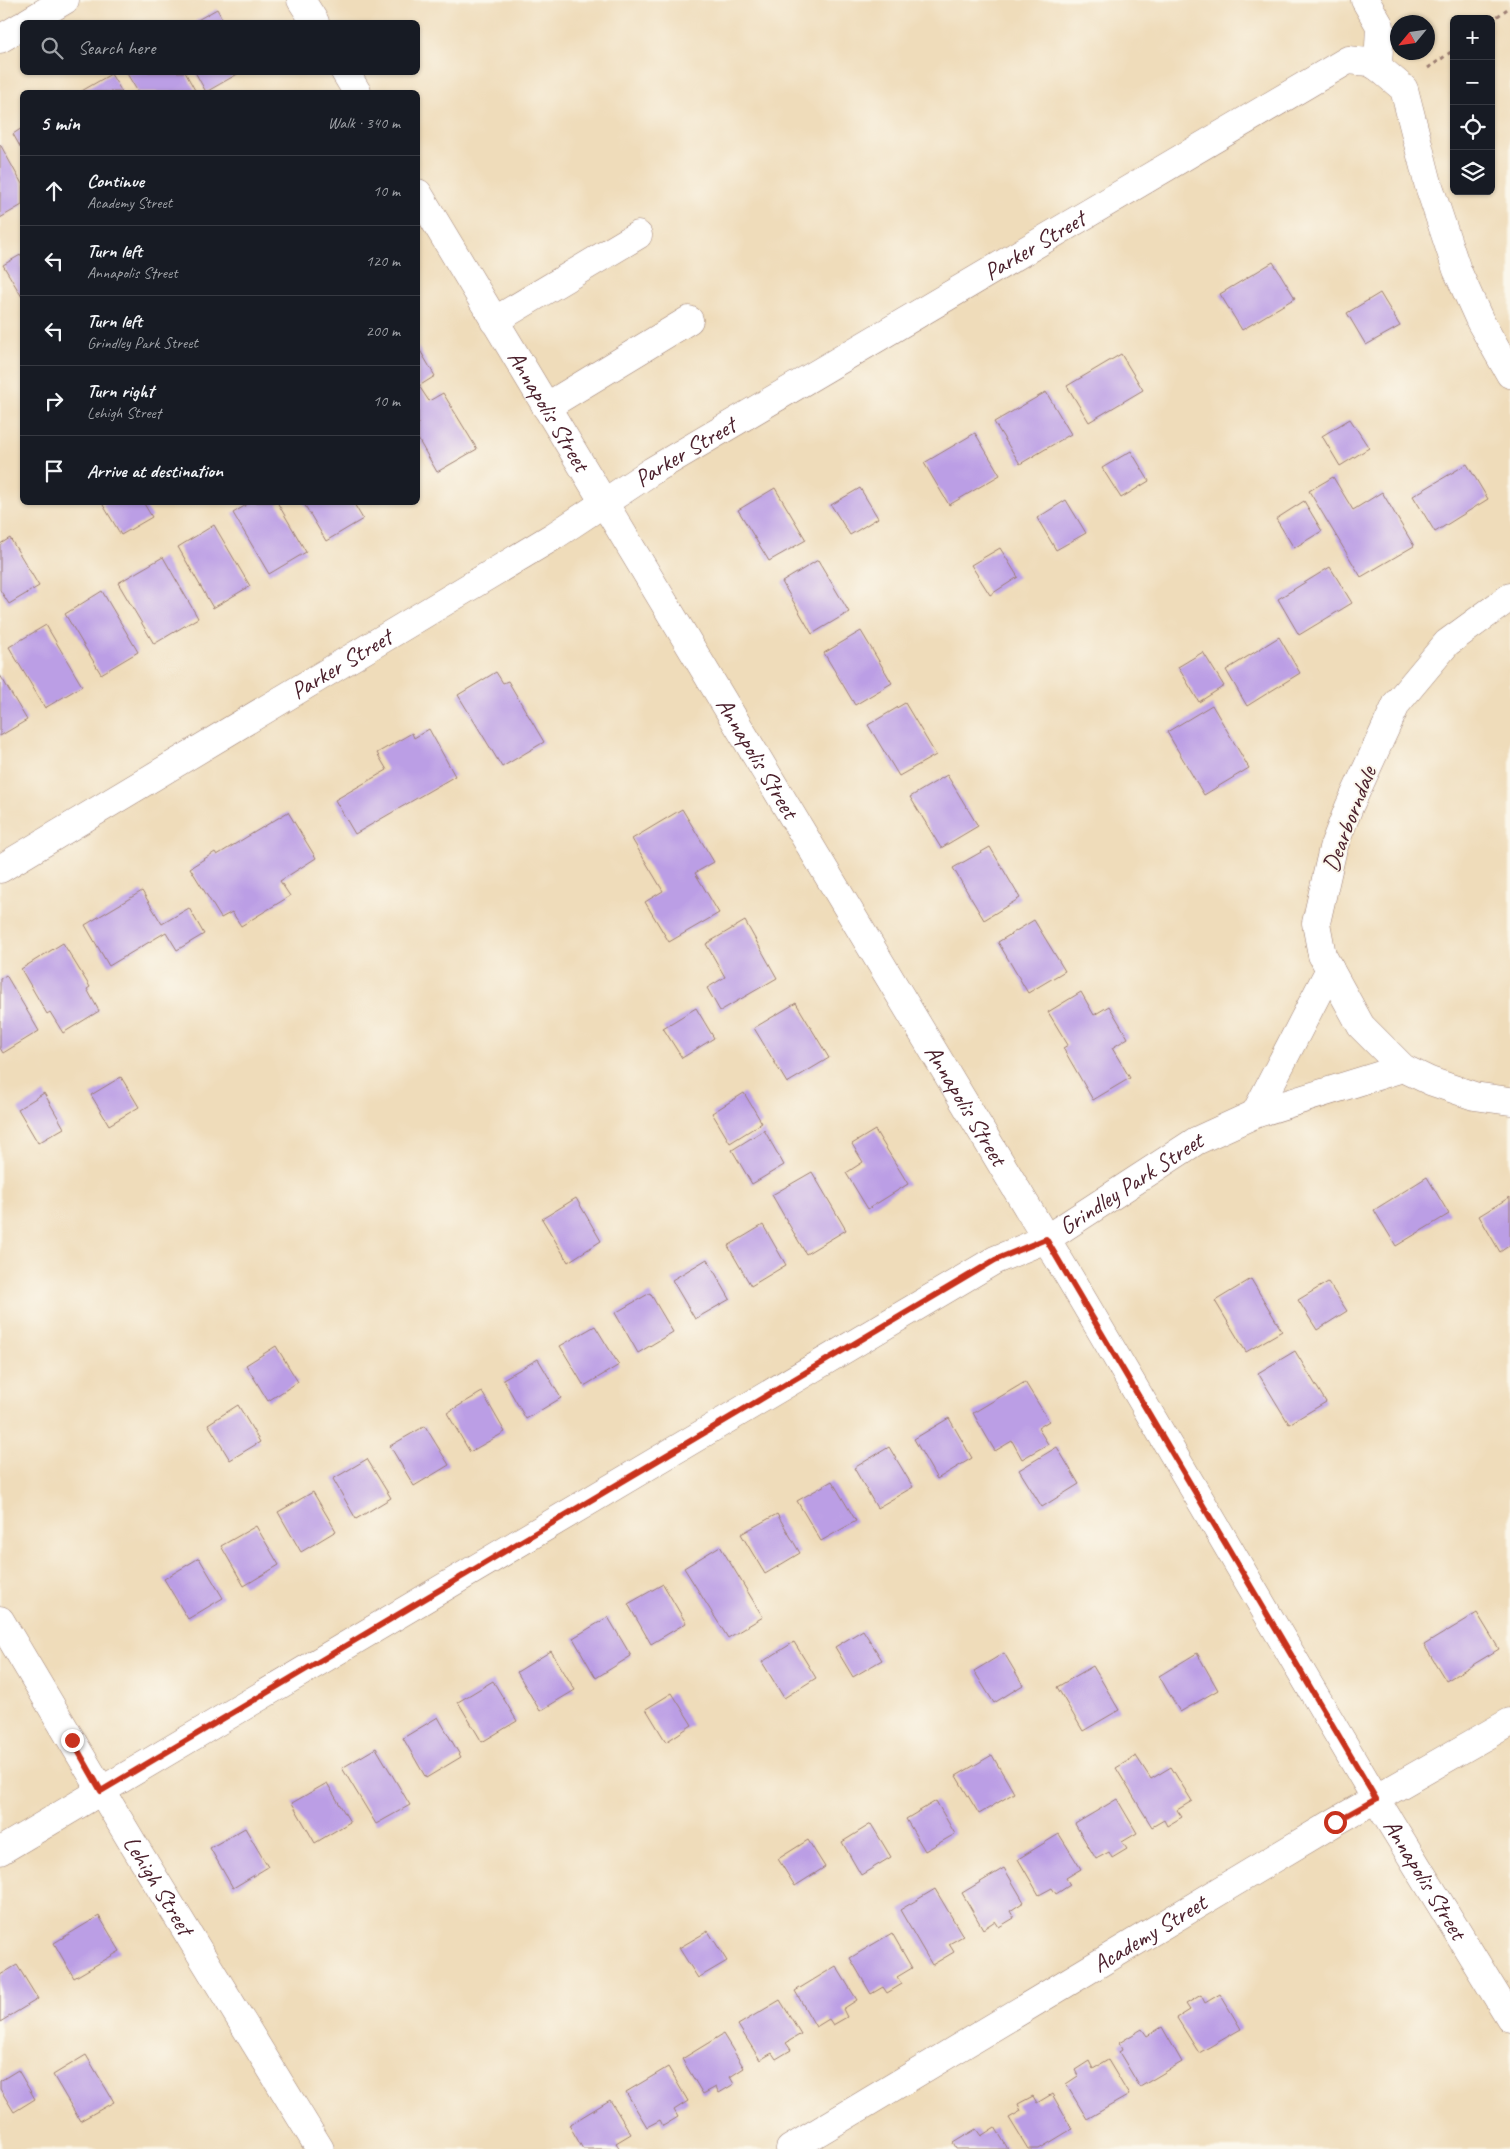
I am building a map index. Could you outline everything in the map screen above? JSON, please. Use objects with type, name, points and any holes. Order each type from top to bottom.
[{"type":"street","points":[[31,20],[65,0]]},
{"type":"street","points":[[301,0],[314,20]]},
{"type":"street","points":[[1366,0],[1380,26],[1378,67],[1404,89],[1428,183],[1457,270],[1480,321],[1510,374]]},
{"type":"street","points":[[0,39],[20,27]]},
{"type":"street","name":"Parker Street","points":[[0,868],[554,536],[652,471],[1348,60],[1369,62],[1378,67]]},
{"type":"street","points":[[347,75],[356,90]]},
{"type":"street","name":"Annapolis Street","points":[[420,196],[1046,1239],[1376,1799],[1510,2018]]},
{"type":"street","points":[[494,321],[638,234]]},
{"type":"street","points":[[546,407],[689,320]]},
{"type":"street","name":"Dearborndale","points":[[1402,1068],[1361,1026],[1322,955],[1316,923],[1333,848],[1349,807],[1397,704],[1447,643],[1510,597]]},
{"type":"street","points":[[1256,1114],[1330,969]]},
{"type":"street","points":[[1402,1068],[1430,1081],[1474,1096],[1510,1101]]},
{"type":"street","name":"Grindley Park Street","points":[[0,1851],[986,1266],[1046,1239],[1196,1140],[1256,1114],[1402,1068]]},
{"type":"street","name":"Lehigh Street","points":[[0,1620],[101,1791],[320,2149]]},
{"type":"street","name":"Academy Street","points":[[790,2149],[1376,1799],[1510,1722]]},
{"type":"path","points":[[1495,18],[1510,7]]},
{"type":"path","points":[[1426,70],[1450,53]]},
{"type":"building","points":[[217,9],[223,20],[198,20]]},
{"type":"building","points":[[112,75],[121,90],[83,90]]},
{"type":"building","points":[[128,75],[187,75],[195,90],[137,90]]},
{"type":"building","points":[[197,75],[236,75],[210,90],[205,90]]},
{"type":"building","points":[[20,129],[20,146],[13,134]]},
{"type":"building","points":[[0,144],[20,180],[20,206],[0,218]]},
{"type":"building","points":[[20,255],[20,294],[3,265]]},
{"type":"building","points":[[1273,262],[1295,298],[1242,330],[1220,294]]},
{"type":"building","points":[[1380,293],[1400,326],[1366,345],[1347,313]]},
{"type":"building","points":[[420,350],[435,376],[420,385]]},
{"type":"building","points":[[1121,354],[1143,390],[1089,422],[1067,386]]},
{"type":"building","points":[[420,388],[429,401],[443,393],[477,449],[437,472],[420,442]]},
{"type":"building","points":[[1046,392],[1071,434],[1020,464],[994,422]]},
{"type":"building","points":[[1350,419],[1369,448],[1340,466],[1322,436]]},
{"type":"building","points":[[975,433],[1000,475],[949,505],[924,463]]},
{"type":"building","points":[[1131,451],[1149,481],[1121,498],[1102,468]]},
{"type":"building","points":[[1467,464],[1488,499],[1435,532],[1413,496]]},
{"type":"building","points":[[1333,477],[1353,510],[1382,492],[1414,546],[1361,577],[1309,491]]},
{"type":"building","points":[[775,488],[806,540],[769,561],[738,510]]},
{"type":"building","points":[[860,488],[878,518],[850,535],[831,505]]},
{"type":"building","points":[[1066,500],[1086,533],[1056,550],[1037,518]]},
{"type":"building","points":[[1304,501],[1322,531],[1294,548],[1276,519]]},
{"type":"building","points":[[103,505],[145,505],[152,517],[121,535]]},
{"type":"building","points":[[246,505],[279,505],[306,552],[269,574],[233,513]]},
{"type":"building","points":[[305,505],[355,505],[363,519],[326,541]]},
{"type":"building","points":[[214,525],[250,586],[213,608],[178,547]]},
{"type":"building","points":[[10,538],[39,586],[9,604],[0,590],[0,544]]},
{"type":"building","points":[[1000,548],[1018,577],[990,595],[971,565]]},
{"type":"building","points":[[163,557],[198,618],[154,644],[118,583]]},
{"type":"building","points":[[818,560],[849,612],[812,634],[782,582]]},
{"type":"building","points":[[1330,567],[1352,603],[1299,635],[1278,599]]},
{"type":"building","points":[[102,591],[138,652],[101,674],[65,614]]},
{"type":"building","points":[[46,625],[82,686],[45,708],[9,647]]},
{"type":"building","points":[[861,631],[892,683],[855,705],[824,653]]},
{"type":"building","points":[[1279,637],[1300,673],[1247,706],[1226,670]]},
{"type":"building","points":[[1203,652],[1224,686],[1199,702],[1178,667]]},
{"type":"building","points":[[496,672],[503,683],[508,681],[544,742],[502,767],[458,695]]},
{"type":"building","points":[[0,675],[27,720],[0,736]]},
{"type":"building","points":[[905,703],[936,755],[899,776],[868,725]]},
{"type":"building","points":[[1212,705],[1249,768],[1204,795],[1167,732]]},
{"type":"building","points":[[429,729],[455,776],[355,834],[335,800],[387,770],[377,753],[412,733],[414,738]]},
{"type":"building","points":[[947,775],[978,826],[941,848],[910,797]]},
{"type":"building","points":[[682,809],[714,862],[695,873],[719,913],[669,942],[645,902],[663,891],[632,839]]},
{"type":"building","points":[[288,812],[316,858],[280,881],[290,896],[241,926],[232,912],[221,918],[190,868],[215,852],[217,855]]},
{"type":"building","points":[[990,847],[1020,898],[984,920],[953,868]]},
{"type":"building","points":[[142,891],[162,924],[189,908],[204,934],[177,950],[166,932],[109,966],[85,925]]},
{"type":"building","points":[[1034,920],[1065,971],[1028,993],[998,942]]},
{"type":"building","points":[[745,921],[777,978],[720,1011],[707,988],[725,977],[706,944]]},
{"type":"building","points":[[63,943],[90,987],[87,989],[99,1011],[63,1033],[50,1012],[47,1014],[21,969]]},
{"type":"building","points":[[6,975],[39,1031],[3,1053],[0,1048],[0,979]]},
{"type":"building","points":[[1081,992],[1094,1015],[1109,1006],[1128,1038],[1112,1048],[1130,1078],[1093,1100],[1063,1048],[1068,1045],[1048,1012]]},
{"type":"building","points":[[796,1003],[829,1058],[787,1083],[754,1028]]},
{"type":"building","points":[[696,1008],[714,1038],[682,1058],[663,1028]]},
{"type":"building","points":[[121,1077],[139,1107],[109,1125],[91,1095]]},
{"type":"building","points":[[44,1093],[64,1128],[38,1143],[18,1109]]},
{"type":"building","points":[[744,1093],[762,1123],[730,1143],[712,1113]]},
{"type":"building","points":[[764,1130],[784,1165],[752,1184],[732,1150]]},
{"type":"building","points":[[875,1130],[908,1184],[868,1209],[846,1173],[863,1162],[852,1144]]},
{"type":"building","points":[[812,1172],[846,1230],[806,1254],[772,1195]]},
{"type":"building","points":[[1427,1177],[1449,1214],[1396,1246],[1374,1210]]},
{"type":"building","points":[[1510,1197],[1510,1245],[1500,1252],[1479,1216]]},
{"type":"building","points":[[576,1198],[601,1241],[568,1262],[542,1219]]},
{"type":"building","points":[[763,1225],[786,1265],[751,1286],[728,1246]]},
{"type":"building","points":[[707,1259],[730,1299],[695,1319],[672,1280]]},
{"type":"building","points":[[1251,1279],[1282,1331],[1246,1352],[1215,1301]]},
{"type":"building","points":[[1328,1282],[1347,1311],[1317,1330],[1298,1300]]},
{"type":"building","points":[[650,1293],[673,1332],[638,1353],[615,1313]]},
{"type":"building","points":[[595,1326],[619,1365],[584,1386],[560,1346]]},
{"type":"building","points":[[276,1346],[298,1382],[268,1401],[246,1365]]},
{"type":"building","points":[[1295,1351],[1326,1402],[1289,1424],[1258,1373]]},
{"type":"building","points":[[538,1359],[561,1398],[526,1419],[503,1379]]},
{"type":"building","points":[[1025,1382],[1049,1421],[1038,1428],[1048,1444],[1022,1459],[1012,1441],[995,1451],[973,1413]]},
{"type":"building","points":[[482,1392],[505,1432],[470,1452],[447,1413]]},
{"type":"building","points":[[238,1405],[260,1442],[230,1460],[208,1424]]},
{"type":"building","points":[[949,1418],[972,1458],[937,1479],[914,1439]]},
{"type":"building","points":[[425,1426],[449,1465],[414,1486],[390,1446]]},
{"type":"building","points":[[889,1447],[913,1487],[877,1508],[854,1468]]},
{"type":"building","points":[[1057,1447],[1079,1484],[1042,1507],[1019,1470]]},
{"type":"building","points":[[367,1459],[391,1498],[356,1519],[333,1479]]},
{"type":"building","points":[[832,1481],[856,1521],[821,1541],[797,1501]]},
{"type":"building","points":[[313,1492],[336,1531],[301,1552],[278,1512]]},
{"type":"building","points":[[777,1514],[800,1553],[765,1574],[741,1534]]},
{"type":"building","points":[[256,1526],[279,1565],[244,1586],[221,1546]]},
{"type":"building","points":[[720,1546],[763,1617],[728,1638],[684,1568]]},
{"type":"building","points":[[199,1558],[223,1598],[188,1619],[164,1579]]},
{"type":"building","points":[[663,1584],[686,1623],[651,1644],[628,1604]]},
{"type":"building","points":[[1477,1613],[1499,1649],[1446,1681],[1424,1645]]},
{"type":"building","points":[[608,1617],[631,1656],[596,1678],[573,1638]]},
{"type":"building","points":[[863,1630],[882,1660],[853,1677],[835,1647]]},
{"type":"building","points":[[794,1642],[816,1678],[784,1698],[762,1662]]},
{"type":"building","points":[[551,1651],[575,1690],[540,1711],[517,1672]]},
{"type":"building","points":[[1004,1653],[1023,1685],[994,1703],[974,1671]]},
{"type":"building","points":[[1197,1653],[1218,1690],[1180,1712],[1159,1676]]},
{"type":"building","points":[[1093,1666],[1119,1710],[1083,1731],[1057,1687]]},
{"type":"building","points":[[493,1681],[517,1721],[482,1742],[458,1702]]},
{"type":"building","points":[[672,1693],[692,1725],[666,1742],[646,1709]]},
{"type":"building","points":[[438,1717],[461,1757],[426,1778],[403,1738]]},
{"type":"building","points":[[376,1748],[410,1805],[376,1824],[342,1768]]},
{"type":"building","points":[[992,1755],[1014,1793],[979,1814],[956,1776]]},
{"type":"building","points":[[1136,1756],[1151,1779],[1171,1767],[1192,1801],[1177,1810],[1182,1817],[1167,1826],[1164,1820],[1152,1827],[1116,1768]]},
{"type":"building","points":[[327,1783],[350,1822],[315,1843],[292,1803]]},
{"type":"building","points":[[1117,1799],[1137,1833],[1122,1842],[1127,1849],[1112,1858],[1109,1852],[1096,1859],[1075,1824]]},
{"type":"building","points":[[936,1801],[955,1834],[925,1851],[906,1819]]},
{"type":"building","points":[[871,1824],[891,1857],[861,1875],[842,1842]]},
{"type":"building","points":[[245,1828],[268,1867],[233,1888],[210,1848]]},
{"type":"building","points":[[1059,1834],[1081,1869],[1066,1878],[1070,1885],[1056,1894],[1052,1888],[1039,1895],[1018,1859]]},
{"type":"building","points":[[808,1840],[825,1867],[795,1886],[778,1859]]},
{"type":"building","points":[[1004,1868],[1024,1902],[1010,1911],[1014,1918],[999,1927],[995,1921],[983,1929],[962,1893]]},
{"type":"building","points":[[935,1889],[963,1936],[949,1944],[954,1952],[932,1965],[900,1910]]},
{"type":"building","points":[[99,1916],[120,1951],[74,1978],[54,1943]]},
{"type":"building","points":[[708,1931],[727,1961],[698,1978],[679,1948]]},
{"type":"building","points":[[892,1933],[912,1968],[897,1977],[902,1984],[887,1993],[883,1987],[871,1994],[850,1958]]},
{"type":"building","points":[[17,1965],[38,1999],[0,2022],[0,1975]]},
{"type":"building","points":[[836,1966],[857,2000],[843,2009],[847,2017],[833,2025],[829,2019],[816,2027],[795,1991]]},
{"type":"building","points":[[1220,1994],[1241,2029],[1199,2053],[1177,2018],[1190,2010],[1186,2004],[1201,1995],[1205,2003]]},
{"type":"building","points":[[780,2000],[801,2034],[786,2043],[791,2050],[776,2059],[772,2053],[760,2060],[738,2025]]},
{"type":"building","points":[[1162,2027],[1182,2062],[1140,2087],[1119,2052],[1122,2050],[1119,2043],[1142,2029],[1147,2036]]},
{"type":"building","points":[[723,2034],[744,2068],[730,2077],[734,2084],[719,2093],[716,2087],[703,2094],[682,2059]]},
{"type":"building","points":[[86,2055],[114,2102],[80,2121],[53,2075]]},
{"type":"building","points":[[1108,2060],[1129,2095],[1087,2119],[1066,2084],[1078,2076],[1075,2070],[1089,2061],[1093,2069]]},
{"type":"building","points":[[668,2067],[688,2101],[674,2110],[678,2117],[663,2126],[660,2120],[647,2127],[626,2092]]},
{"type":"building","points":[[18,2070],[35,2099],[14,2112],[0,2089],[0,2081]]},
{"type":"building","points":[[1052,2094],[1072,2129],[1039,2149],[1028,2149],[1009,2118],[1021,2111],[1018,2104],[1033,2096],[1037,2103]]},
{"type":"building","points":[[610,2100],[631,2134],[616,2143],[620,2149],[583,2149],[569,2125]]},
{"type":"building","points":[[995,2127],[1008,2149],[956,2149],[953,2143],[976,2129],[981,2136]]},
{"type":"route","points":[[72,1740],[101,1791],[995,1260],[1046,1239],[1376,1799],[1335,1822]]}]
